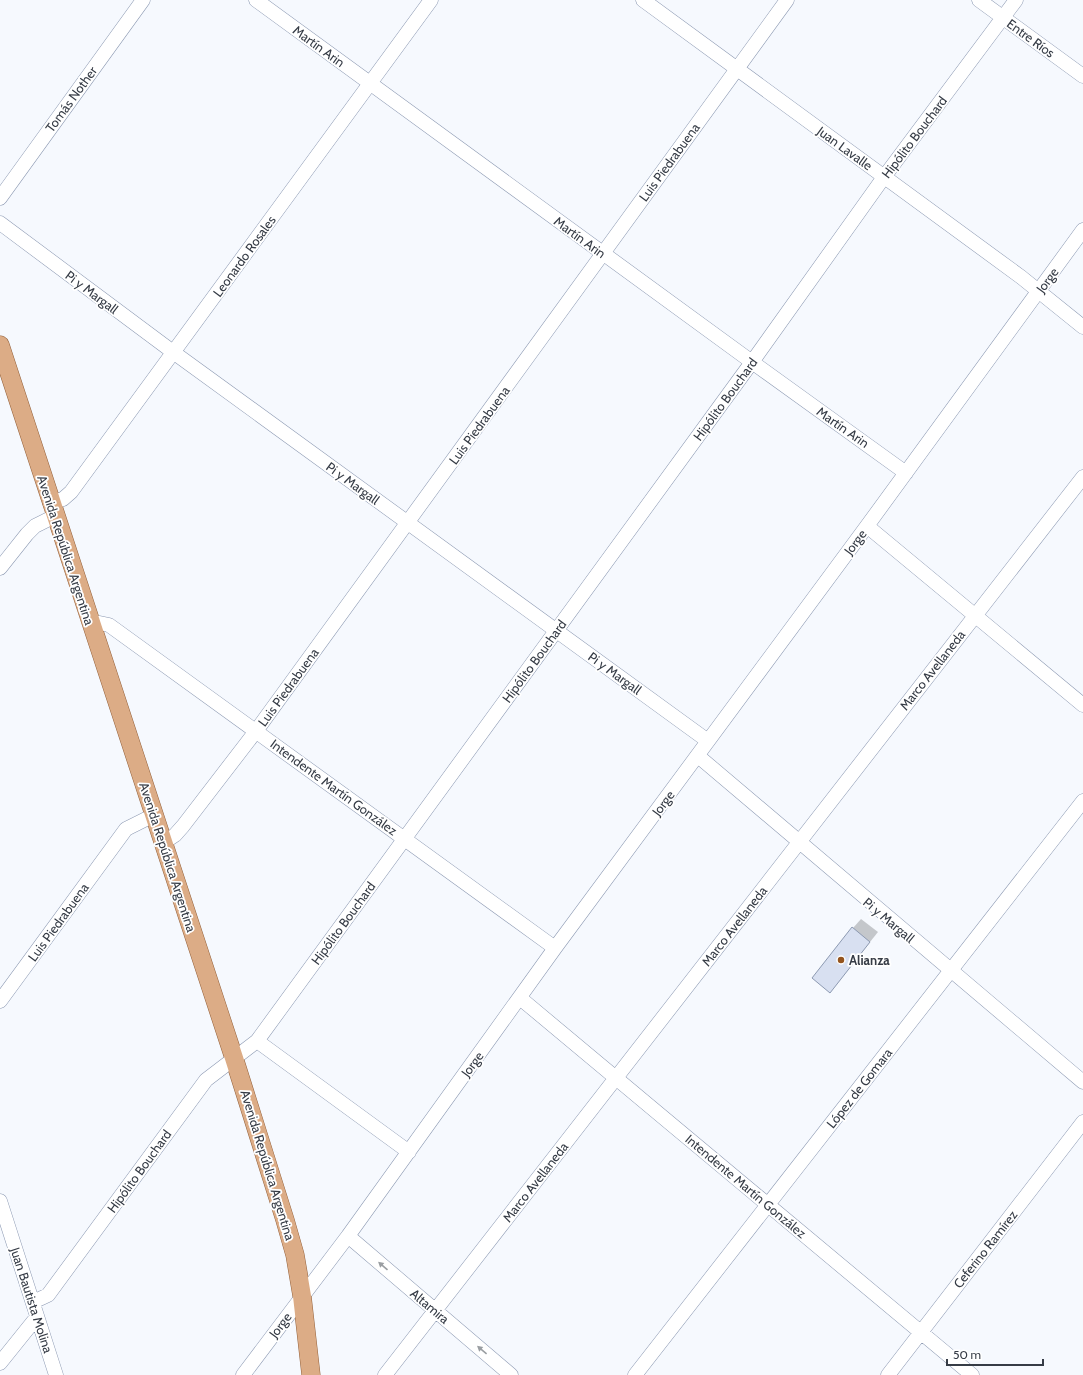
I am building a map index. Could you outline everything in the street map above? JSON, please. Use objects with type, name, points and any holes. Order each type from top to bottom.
[{"type":"main road","name":"Avenida República Argentina","points":[[0,345],[52,509],[234,1058],[290,1234],[302,1296],[311,1375]]},
{"type":"street","name":"Tomás Nother","points":[[0,198],[143,0]]},
{"type":"street","name":"Martín Arin","points":[[256,0],[603,254],[906,473]]},
{"type":"street","name":"Leonardo Rosales","points":[[0,568],[27,534],[70,492],[430,0]]},
{"type":"street","name":"Juan Lavalle","points":[[643,0],[1039,291],[1083,327]]},
{"type":"street","name":"Luis Piedrabuena","points":[[163,843],[175,835],[183,826],[256,731],[787,0]]},
{"type":"street","name":"Entre Ríos","points":[[979,0],[1083,76]]},
{"type":"street","name":"Hipólito Bouchard","points":[[33,1302],[48,1295],[206,1080],[257,1041],[752,362],[884,177],[1016,0]]},
{"type":"street","name":"Pi y Margall","points":[[0,223],[173,352],[708,740]]},
{"type":"street","name":"Jorge","points":[[243,1375],[348,1236],[555,948],[698,756],[708,740],[906,473],[1083,230]]},
{"type":"street","name":"Marco Avellaneda","points":[[385,1375],[434,1310],[1083,477]]},
{"type":"street","points":[[867,526],[1083,705]]},
{"type":"street","name":"Intendente Martín González","points":[[90,621],[110,624],[555,948]]},
{"type":"street","name":"Pi y Margall","points":[[698,756],[798,843],[1083,1082]]},
{"type":"street","name":"López de Gomara","points":[[635,1375],[1083,801]]},
{"type":"street","name":"Luis Piedrabuena","points":[[0,1000],[126,830],[154,815]]},
{"type":"street","name":"Intendente Martín González","points":[[520,998],[972,1375]]},
{"type":"street","points":[[257,1041],[409,1152]]},
{"type":"street","name":"Ceferino Ramírez","points":[[888,1375],[1083,1122]]},
{"type":"street","name":"Juan Bautista Molina","points":[[0,1201],[56,1375]]},
{"type":"street","name":"Altamira","points":[[348,1236],[511,1375]]},
{"type":"street","points":[[0,1363],[37,1317]]},
{"type":"building","name":"Alianza","points":[[852,927],[870,942],[830,993],[812,978]]},
{"type":"place","name":"Alianza","points":[[841,960]]}]
